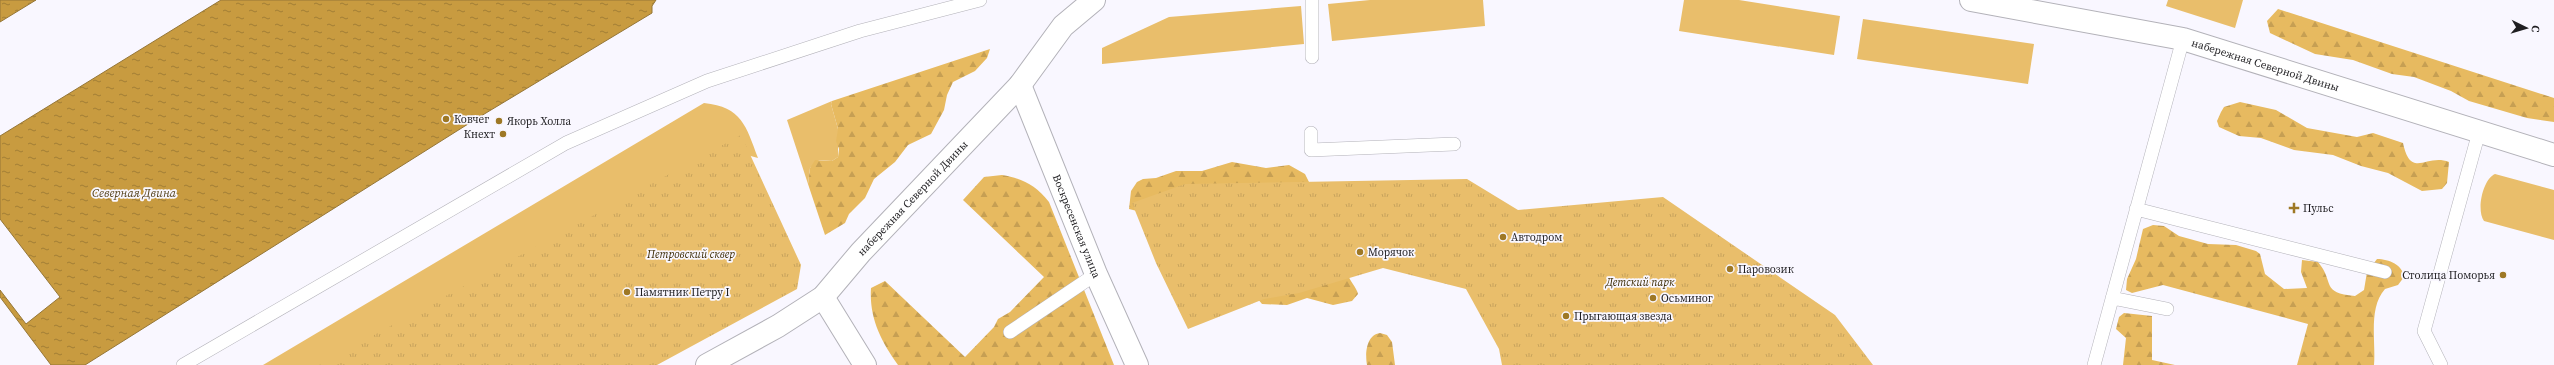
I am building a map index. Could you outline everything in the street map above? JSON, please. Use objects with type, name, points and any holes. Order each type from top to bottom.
[{"type":"street","name":"набережная Северной Двины","points":[[707,365],[778,326],[823,297],[861,252],[1020,85],[1064,26],[1094,0]]},
{"type":"street","name":"набережная Северной Двины","points":[[1971,0],[2183,39],[2554,155]]},
{"type":"street","name":"Воскресенская улица","points":[[1020,85],[1096,274],[1137,365]]},
{"type":"street","points":[[823,297],[865,365]]},
{"type":"lane","points":[[183,365],[566,143],[707,81],[860,31],[980,0]]},
{"type":"lane","points":[[1312,0],[1312,57]]},
{"type":"lane","points":[[2094,365],[2183,39]]},
{"type":"lane","points":[[2441,365],[2424,331],[2479,132]]},
{"type":"lane","points":[[1311,133],[1311,150],[1454,144]]},
{"type":"lane","points":[[2136,209],[2385,272]]},
{"type":"lane","points":[[1010,332],[1096,274]]},
{"type":"lane","points":[[2112,298],[2167,309]]},
{"type":"green space","points":[[1370,0],[1483,0],[1485,26],[1332,41],[1328,4]]},
{"type":"green space","points":[[1684,0],[1739,0],[1840,16],[1834,55],[1679,31]]},
{"type":"green space","points":[[2168,0],[2243,0],[2235,28],[2166,6]]},
{"type":"green space","points":[[1301,6],[1304,44],[1102,64],[1102,48],[1169,17]]},
{"type":"green space","points":[[2278,9],[2554,98],[2554,122],[2527,118],[2469,101],[2451,91],[2414,77],[2392,74],[2353,60],[2315,54],[2270,33],[2267,21]]},
{"type":"green space","points":[[1863,19],[2034,44],[2028,84],[1857,59]]},
{"type":"green space","points":[[990,49],[987,58],[975,71],[953,82],[947,95],[944,110],[931,134],[908,145],[895,162],[874,179],[865,198],[849,214],[845,223],[825,235],[808,184],[810,168],[815,160],[832,161],[838,157],[839,149],[836,141],[838,129],[831,104],[832,101]]},
{"type":"green space","points":[[832,101],[831,104],[838,129],[838,157],[832,161],[819,160],[810,168],[808,184],[787,120]]},
{"type":"green space","points":[[2240,102],[2276,110],[2307,128],[2357,137],[2373,133],[2403,143],[2406,154],[2410,160],[2415,163],[2433,160],[2449,162],[2447,183],[2442,189],[2422,191],[2388,173],[2361,166],[2333,155],[2294,150],[2261,138],[2239,136],[2219,127],[2217,121],[2224,107]]},
{"type":"green space","name":"Петровский сквер","points":[[704,103],[717,105],[727,109],[741,120],[750,136],[758,158],[747,155],[619,365],[263,365]]},
{"type":"green space","name":"Петровский сквер","points":[[741,135],[801,265],[797,289],[657,365],[319,365]]},
{"type":"green space","points":[[1232,162],[1266,168],[1289,165],[1305,174],[1310,184],[1137,211],[1129,209],[1131,191],[1137,182],[1143,179],[1156,178],[1176,171],[1202,171]]},
{"type":"green space","points":[[2495,174],[2554,190],[2554,240],[2484,221],[2481,210],[2482,195],[2487,182]]},
{"type":"green space","points":[[1002,175],[1023,181],[1034,187],[1049,202],[1114,365],[898,365],[886,347],[877,329],[871,299],[871,288],[885,281],[965,357],[994,327],[998,319],[1010,312],[1044,277],[963,200],[984,177]]},
{"type":"green space","name":"Детский парк","points":[[1467,179],[1518,210],[1663,197],[1835,315],[1873,365],[1502,365],[1499,349],[1466,289],[1383,268],[1299,293],[1264,299],[1188,329],[1156,263],[1132,203],[1185,184]]},
{"type":"green space","points":[[2153,225],[2164,226],[2179,236],[2208,244],[2236,245],[2256,251],[2260,254],[2265,274],[2284,289],[2307,288],[2301,272],[2302,260],[2318,262],[2323,269],[2332,289],[2337,292],[2355,296],[2364,290],[2367,272],[2377,259],[2386,260],[2395,264],[2401,269],[2404,277],[2398,285],[2385,289],[2376,306],[2374,325],[2374,365],[2297,365],[2308,324],[2163,285],[2132,293],[2126,290],[2127,279],[2136,259],[2143,229]]},
{"type":"green space","points":[[1346,271],[1358,294],[1352,301],[1333,305],[1307,298],[1287,305],[1262,304],[1257,298]]},
{"type":"green space","points":[[2124,313],[2152,316],[2152,360],[2175,365],[2123,365],[2126,338],[2116,329],[2119,317]]},
{"type":"green space","points":[[1380,333],[1387,335],[1392,342],[1395,365],[1367,365],[1366,356],[1369,341],[1375,334]]},
{"type":"water","points":[[0,0],[36,0],[0,22]]},
{"type":"water","name":"Северная Двина","points":[[221,0],[656,0],[652,6],[652,13],[476,119],[85,365],[51,365],[0,297],[0,290],[26,324],[60,297],[0,219],[0,136]]},
{"type":"place","name":"Ковчег","points":[[446,119]]},
{"type":"place","name":"Якорь Холла","points":[[499,121]]},
{"type":"place","name":"Кнехт","points":[[503,134]]},
{"type":"place","name":"Пульс","points":[[2294,208]]},
{"type":"place","name":"Автодром","points":[[1503,237]]},
{"type":"place","name":"Морячок","points":[[1360,252]]},
{"type":"place","name":"Паровозик","points":[[1730,269]]},
{"type":"place","name":"Столица Поморья","points":[[2503,275]]},
{"type":"place","name":"Памятник Петру I","points":[[627,292]]},
{"type":"place","name":"Осьминог","points":[[1653,298]]},
{"type":"place","name":"Прыгающая звезда","points":[[1566,316]]}]
